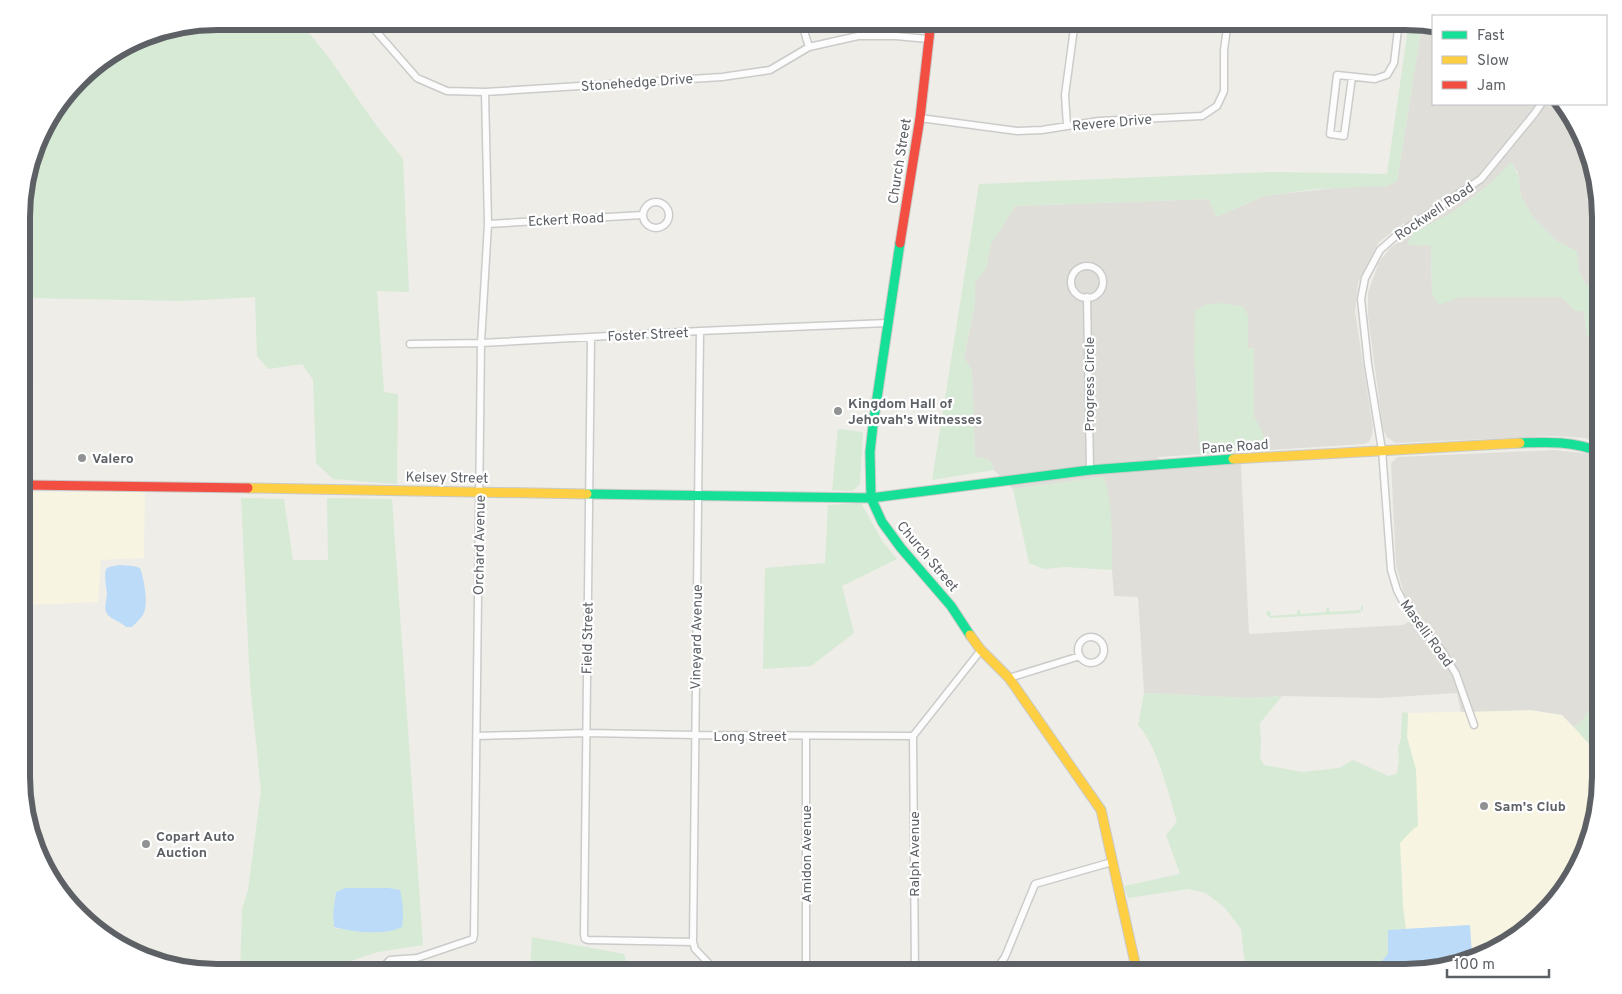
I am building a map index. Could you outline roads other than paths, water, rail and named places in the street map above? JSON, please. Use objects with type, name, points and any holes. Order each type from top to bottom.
[{"type":"street","name":"Stonehedge Drive","points":[[375,30],[417,78],[447,91],[485,92],[722,77],[770,70],[809,47],[858,36],[896,36],[928,39]]},
{"type":"street","points":[[804,30],[809,47]]},
{"type":"street","name":"Church Street","points":[[930,30],[920,118],[886,323],[873,425],[870,452],[871,498],[882,522],[901,548],[952,606],[982,650],[1009,678],[1101,810],[1135,964]]},
{"type":"street","points":[[1067,126],[1065,95],[1074,30]]},
{"type":"street","name":"Revere Drive","points":[[920,118],[1017,131],[1042,130],[1099,121],[1202,116],[1217,106],[1224,91],[1224,50],[1227,30]]},
{"type":"street","points":[[1352,77],[1344,136],[1330,134],[1337,75],[1375,79],[1388,76],[1394,63],[1398,30]]},
{"type":"street","name":"Orchard Avenue","points":[[386,964],[387,961],[390,960],[417,958],[473,939],[481,343],[488,224],[485,92]]},
{"type":"street","name":"Rockwell Road","points":[[1382,450],[1363,320],[1362,299],[1365,278],[1380,250],[1397,235],[1481,179],[1540,105]]},
{"type":"street","points":[[652,202],[664,205],[668,213],[667,221],[657,227],[649,226],[643,215],[645,207],[652,202]]},
{"type":"street","name":"Eckert Road","points":[[488,224],[643,215]]},
{"type":"street","points":[[1084,266],[1093,267],[1102,277],[1100,291],[1087,298],[1075,292],[1071,281],[1073,273],[1084,266]]},
{"type":"street","name":"Progress Circle","points":[[1087,298],[1090,470]]},
{"type":"street","name":"Foster Street","points":[[410,344],[481,343],[886,323]]},
{"type":"street","name":"Vineyard Avenue","points":[[693,942],[700,331]]},
{"type":"street","name":"Field Street","points":[[591,337],[585,939],[693,942]]},
{"type":"street","name":"Pane Road","points":[[871,498],[1090,470],[1248,458],[1566,442],[1592,449]]},
{"type":"street","name":"Maselli Road","points":[[1382,450],[1388,548],[1393,580],[1415,620],[1442,651],[1456,674],[1474,724]]},
{"type":"street","name":"Kelsey Street","points":[[30,485],[871,498]]},
{"type":"street","points":[[1086,637],[1094,637],[1102,641],[1104,653],[1095,662],[1086,662],[1080,656],[1078,647],[1086,637]]},
{"type":"street","points":[[913,736],[982,650]]},
{"type":"street","points":[[1009,678],[1080,656]]},
{"type":"street","name":"Long Street","points":[[477,736],[586,733],[695,736],[913,736]]},
{"type":"street","name":"Amidon Avenue","points":[[806,736],[806,964]]},
{"type":"street","name":"Ralph Avenue","points":[[913,736],[915,964]]},
{"type":"street","points":[[1000,964],[1005,957],[1035,884],[1112,862]]},
{"type":"street","points":[[693,942],[695,949],[709,964]]},
{"type":"water","points":[[119,565],[140,568],[143,578],[146,598],[145,611],[132,627],[126,627],[109,616],[106,611],[106,569]]},
{"type":"water","points":[[345,888],[389,888],[400,890],[403,909],[402,927],[386,932],[359,932],[334,927],[333,913],[336,892]]},
{"type":"water","points":[[1470,925],[1472,952],[1454,958],[1417,964],[1380,964],[1388,954],[1388,930]]},
{"type":"place","name":"Kingdom Hall of Jehovah's Witnesses","points":[[838,411]]},
{"type":"place","name":"Valero","points":[[82,458]]},
{"type":"place","name":"Sam's Club","points":[[1484,806]]},
{"type":"place","name":"Copart Auto Auction","points":[[146,844]]}]
